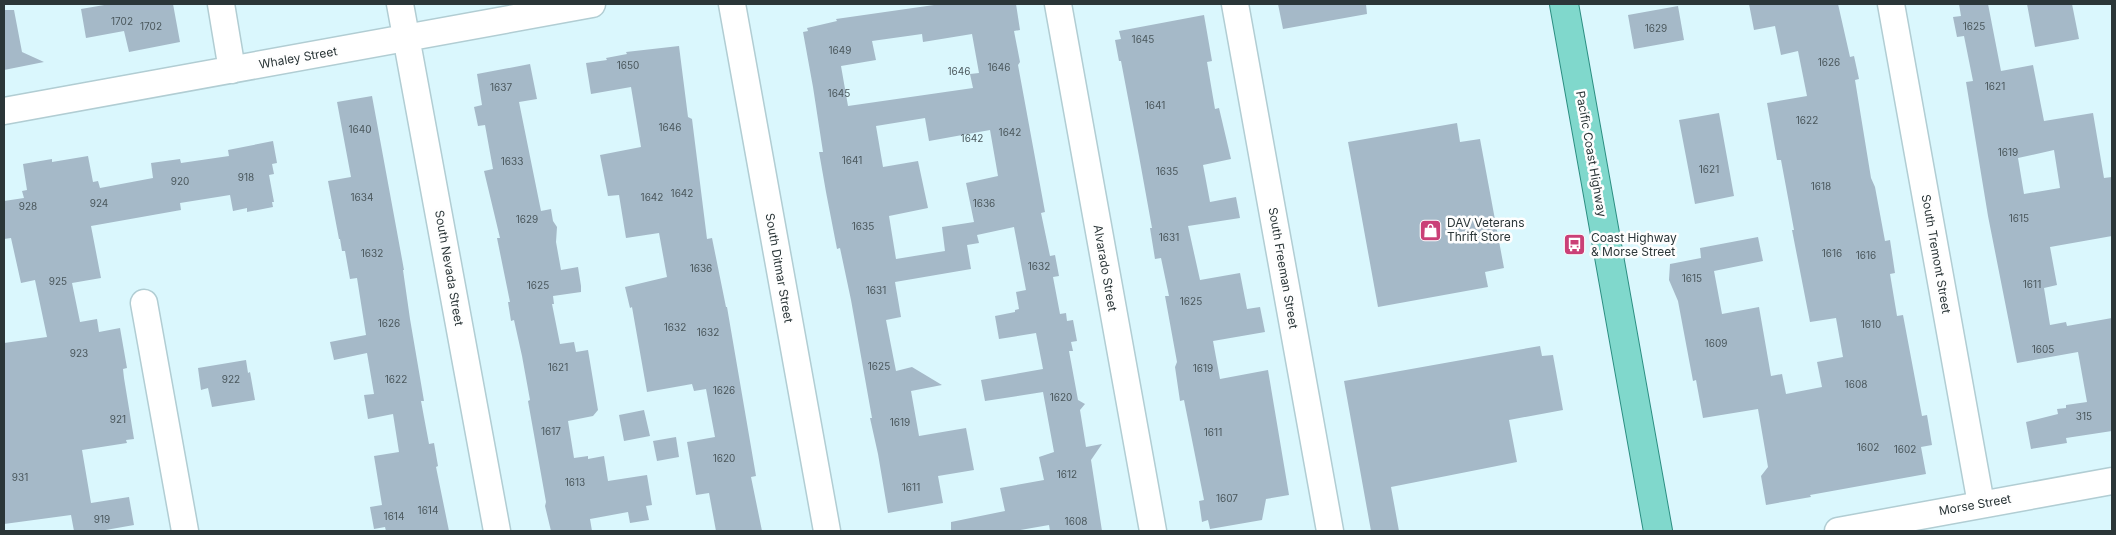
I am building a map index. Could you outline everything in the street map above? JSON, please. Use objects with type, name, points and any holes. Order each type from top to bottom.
[{"type":"main road","name":"Pacific Coast Highway","points":[[1564,4],[1658,531]]},
{"type":"street","points":[[221,4],[232,70]]},
{"type":"street","name":"South Nevada Street","points":[[400,4],[497,531]]},
{"type":"street","name":"Whaley Street","points":[[4,111],[592,4]]},
{"type":"street","name":"South Ditmar Street","points":[[732,4],[827,531]]},
{"type":"street","name":"Alvarado Street","points":[[1058,4],[1153,531]]},
{"type":"street","name":"South Freeman Street","points":[[1235,4],[1330,531]]},
{"type":"street","name":"South Tremont Street","points":[[1891,4],[1981,504]]},
{"type":"street","points":[[144,303],[185,531]]},
{"type":"street","name":"Morse Street","points":[[1838,531],[2112,481]]},
{"type":"building","points":[[110,4],[173,4],[180,42],[129,52],[124,31],[86,38],[81,9]]},
{"type":"building","points":[[941,4],[1016,4],[1020,30],[1014,31],[1020,62],[1018,65],[1045,212],[1041,213],[1050,256],[1055,255],[1059,276],[1053,277],[1060,314],[1066,313],[1067,321],[1073,320],[1077,341],[1071,342],[1073,351],[1069,351],[1078,400],[1085,404],[1080,410],[1086,447],[1102,444],[1091,460],[1102,531],[1050,531],[1049,525],[1015,531],[951,531],[951,522],[1005,511],[1000,488],[1044,480],[1039,457],[1054,452],[1043,392],[985,401],[981,380],[1043,369],[1036,333],[999,339],[995,316],[1015,312],[1015,310],[1019,309],[1016,292],[1026,290],[1014,227],[977,235],[979,243],[967,245],[971,269],[895,282],[901,317],[886,320],[896,371],[912,367],[942,385],[911,391],[919,436],[966,428],[974,470],[938,476],[943,503],[888,513],[851,300],[840,248],[837,249],[826,192],[819,152],[823,152],[803,32],[808,31],[807,28],[837,21],[836,19]],"holes":[[[922,34],[923,42],[972,34],[979,73],[970,74],[973,88],[848,106],[841,66],[876,60],[872,41]],[[925,118],[929,141],[990,130],[998,176],[966,183],[974,222],[942,227],[945,251],[896,259],[889,216],[928,208],[918,161],[883,167],[876,126]]]},
{"type":"building","points":[[1278,4],[1366,4],[1367,14],[1283,29]]},
{"type":"building","points":[[1749,4],[1838,4],[1850,57],[1854,56],[1859,79],[1855,80],[1871,178],[1875,187],[1885,241],[1890,240],[1895,273],[1890,274],[1897,316],[1903,315],[1922,416],[1927,415],[1932,445],[1921,447],[1926,474],[1766,505],[1761,476],[1768,467],[1758,409],[1703,418],[1696,380],[1693,381],[1678,301],[1669,280],[1670,264],[1701,258],[1700,248],[1758,237],[1763,261],[1714,271],[1722,314],[1759,307],[1771,376],[1782,374],[1786,394],[1822,387],[1817,362],[1843,357],[1836,318],[1810,322],[1792,230],[1794,230],[1781,160],[1777,160],[1767,103],[1807,96],[1798,51],[1781,55],[1775,26],[1754,30]]},
{"type":"building","points":[[1959,4],[1988,4],[2001,71],[2033,65],[2044,121],[2093,113],[2104,178],[2112,177],[2112,236],[2050,247],[2057,285],[2044,288],[2050,325],[2066,322],[2067,326],[2112,318],[2112,431],[2066,438],[2067,443],[2031,449],[2026,422],[2058,414],[2057,409],[2066,408],[2066,405],[2087,402],[2078,352],[2017,363],[1988,216],[1966,82],[1973,81],[1964,36],[1957,37],[1953,17],[1961,16]],"holes":[[[2054,150],[2060,188],[2024,194],[2018,158]]]},
{"type":"building","points":[[2027,4],[2072,4],[2079,39],[2035,47]]},
{"type":"building","points":[[1678,6],[1684,40],[1634,49],[1628,15]]},
{"type":"building","points":[[4,10],[14,10],[22,52],[44,62],[4,70]]},
{"type":"building","points":[[1204,15],[1212,61],[1207,62],[1215,109],[1219,108],[1231,159],[1203,165],[1210,202],[1236,197],[1240,218],[1188,226],[1200,280],[1240,273],[1247,309],[1260,307],[1265,332],[1213,341],[1220,379],[1268,370],[1289,495],[1266,499],[1262,520],[1210,529],[1208,520],[1202,522],[1199,501],[1204,500],[1184,400],[1180,401],[1175,367],[1177,362],[1165,296],[1169,296],[1161,258],[1155,259],[1150,228],[1152,228],[1139,156],[1121,61],[1119,61],[1115,40],[1121,39],[1119,31]]},
{"type":"building","points":[[679,46],[688,117],[692,119],[707,239],[712,238],[727,307],[756,476],[751,477],[762,531],[716,531],[709,493],[696,495],[687,442],[715,437],[706,389],[694,391],[692,384],[647,392],[632,307],[630,308],[625,287],[667,277],[659,233],[626,238],[619,195],[608,196],[600,155],[641,147],[631,87],[591,94],[586,63],[607,60],[606,58],[627,54],[626,52]]},
{"type":"building","points":[[530,64],[537,99],[519,102],[541,211],[551,209],[553,221],[557,227],[556,242],[561,270],[578,267],[581,286],[581,292],[553,296],[554,304],[552,304],[560,344],[574,342],[576,352],[588,350],[598,410],[593,416],[568,421],[574,458],[588,456],[588,459],[604,456],[608,481],[647,475],[652,505],[646,506],[649,520],[630,523],[628,512],[590,519],[592,531],[551,531],[545,506],[546,502],[522,356],[514,320],[511,321],[508,302],[510,302],[497,238],[500,238],[484,171],[493,169],[485,125],[478,126],[474,107],[482,105],[477,74]]},
{"type":"building","points":[[372,96],[404,270],[424,401],[421,401],[429,444],[434,443],[438,466],[436,467],[449,531],[386,531],[385,527],[374,529],[370,507],[382,505],[374,456],[399,452],[393,414],[368,419],[364,395],[374,394],[367,353],[334,360],[330,342],[366,335],[357,278],[350,279],[345,251],[342,251],[339,239],[328,181],[351,177],[337,102]]},
{"type":"building","points":[[1719,113],[1734,196],[1695,204],[1679,120]]},
{"type":"building","name":"DAV Veterans Thrift Store","points":[[1457,123],[1460,142],[1480,139],[1504,268],[1485,272],[1488,287],[1378,307],[1348,142]]},
{"type":"building","points":[[273,141],[277,163],[272,164],[274,174],[269,175],[274,202],[272,202],[273,207],[247,212],[247,208],[233,211],[230,195],[180,203],[181,210],[91,226],[101,278],[72,283],[80,322],[97,319],[99,332],[120,328],[127,368],[123,369],[124,378],[134,439],[126,440],[127,443],[82,450],[91,503],[129,497],[134,525],[100,531],[74,531],[71,515],[4,524],[4,343],[47,337],[35,280],[21,283],[11,238],[4,239],[4,201],[24,198],[22,191],[27,190],[23,164],[52,159],[52,162],[88,156],[93,182],[98,181],[100,188],[153,178],[151,163],[180,159],[181,163],[229,156],[228,150]]},
{"type":"building","points":[[1540,346],[1542,356],[1553,355],[1563,410],[1509,420],[1517,462],[1391,487],[1399,531],[1371,531],[1344,381]]},
{"type":"building","points":[[246,360],[255,400],[212,407],[208,388],[201,390],[198,368]]},
{"type":"building","points":[[644,410],[650,436],[624,441],[619,415]]},
{"type":"building","points":[[676,437],[679,457],[657,461],[653,441]]},
{"type":"place","name":"DAV Veterans Thrift Store","points":[[1431,230]]},
{"type":"place","name":"Coast Highway & Morse Street","points":[[1575,245]]}]
